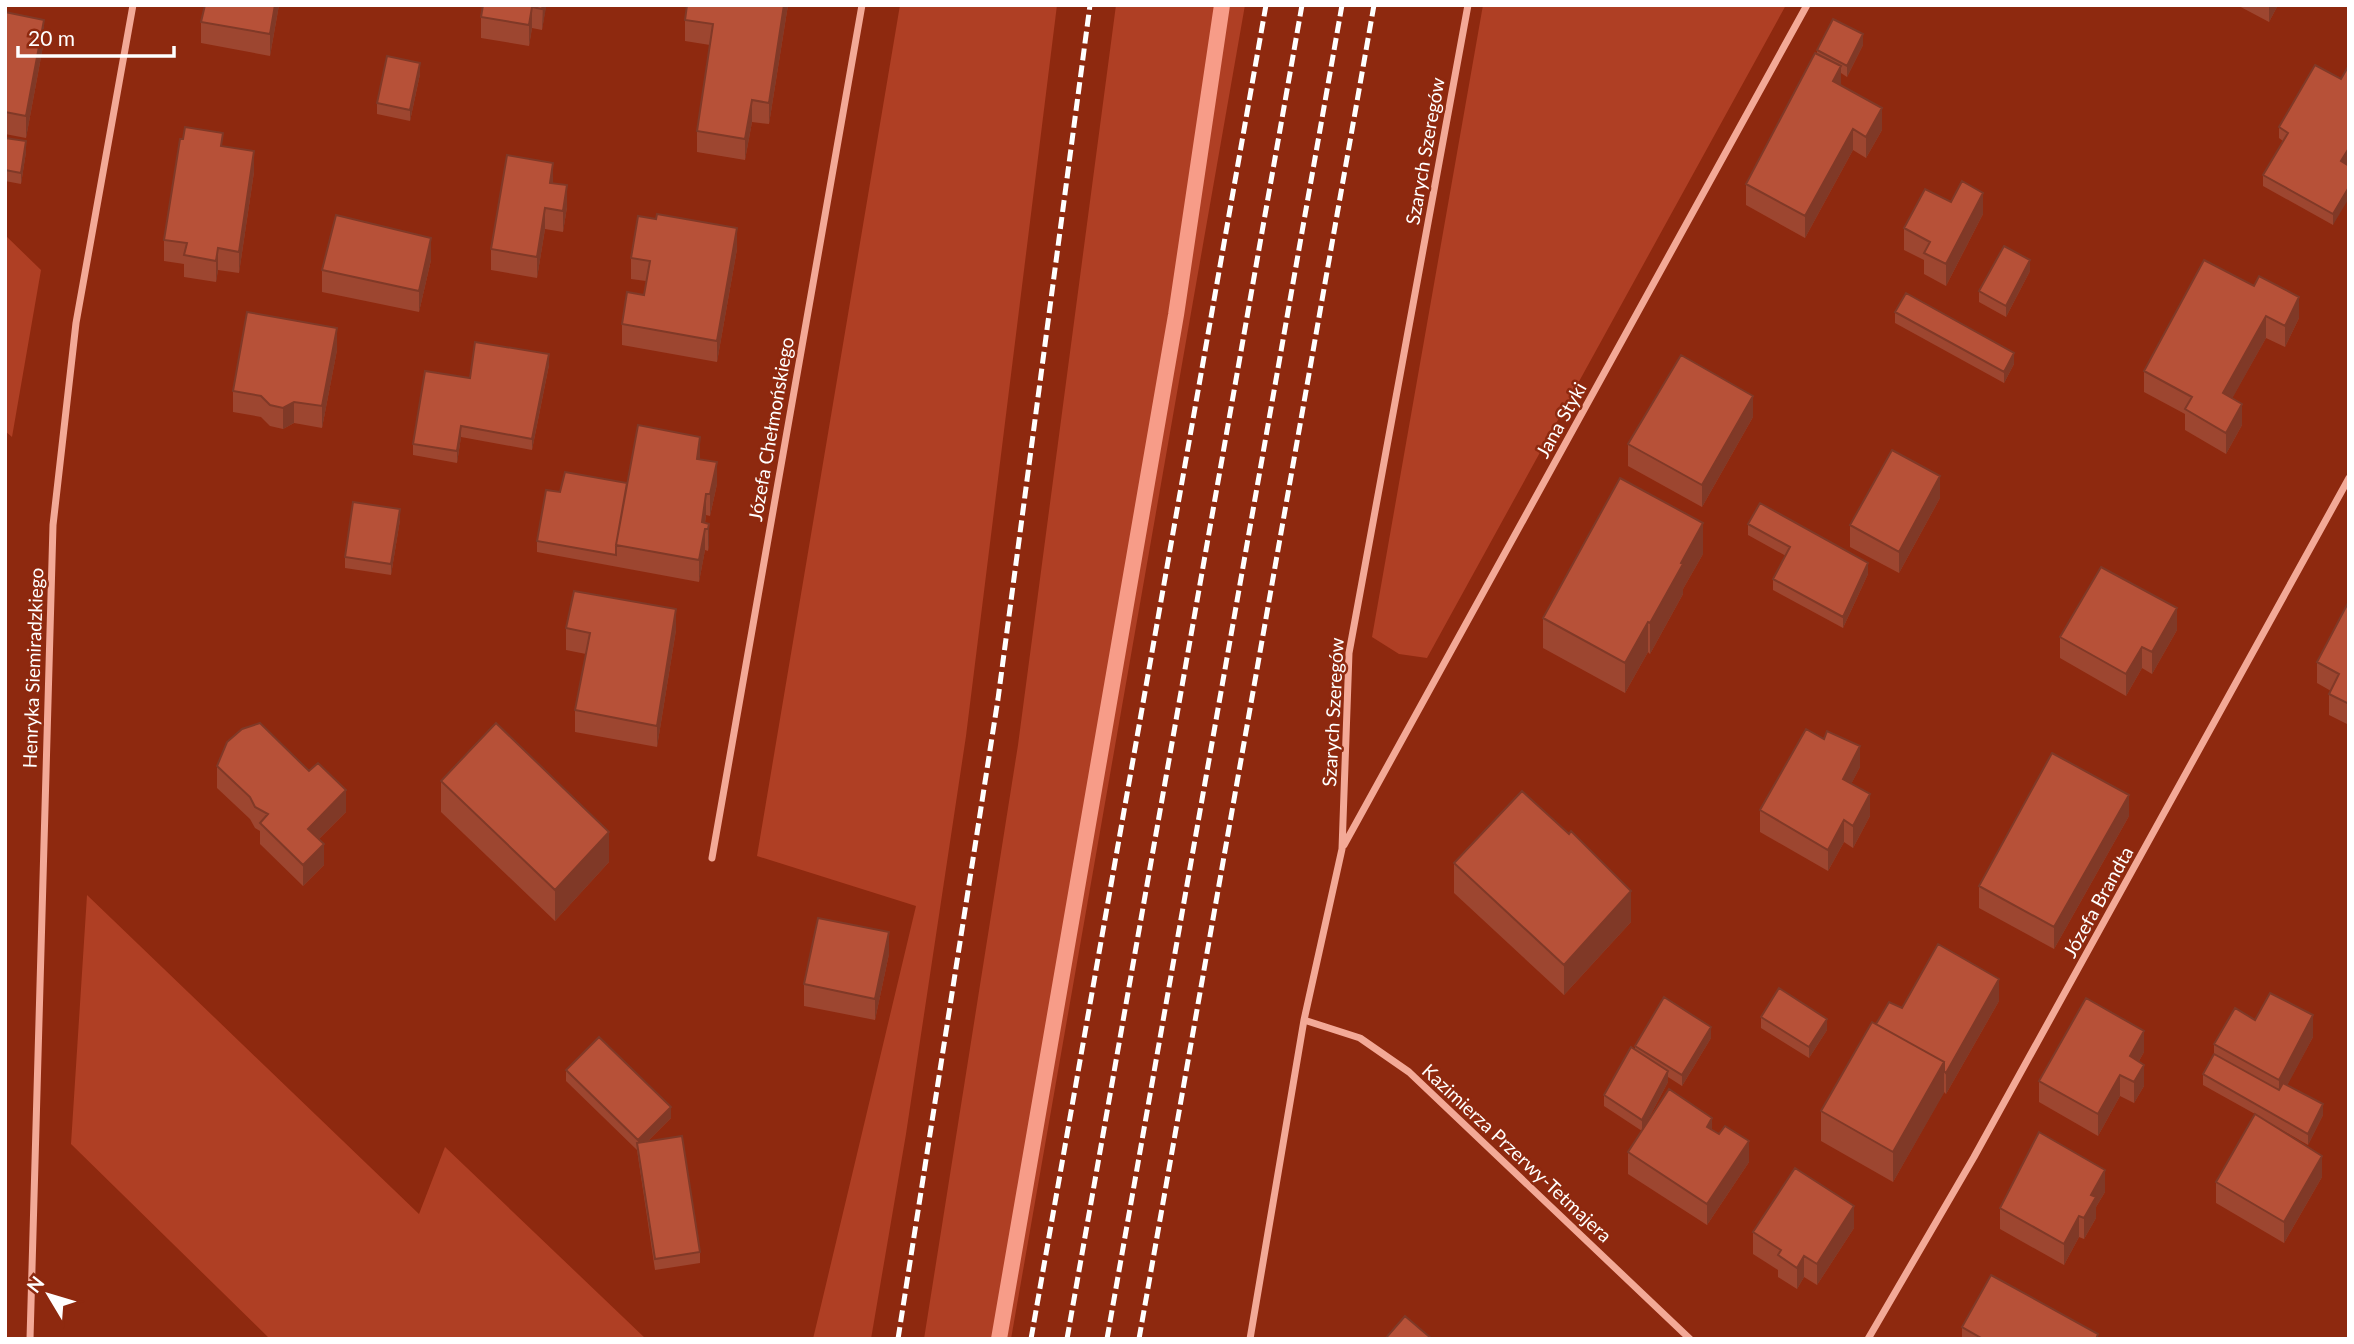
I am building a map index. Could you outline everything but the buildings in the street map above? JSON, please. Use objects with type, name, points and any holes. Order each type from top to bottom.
[{"type":"street","name":"Henryka Siemiradzkiego","points":[[30,1339],[53,525],[76,323],[133,5]]},
{"type":"street","name":"Józefa Chełmońskiego","points":[[712,858],[862,5]]},
{"type":"street","name":"Szarych Szeregów","points":[[1250,1339],[1304,1020],[1342,849],[1349,653],[1468,5]]},
{"type":"street","name":"Jana Styki","points":[[1342,849],[1807,5]]},
{"type":"street","name":"Józefa Brandta","points":[[1868,1339],[1981,1145],[2349,478]]},
{"type":"street","name":"Kazimierza Przerwy-Tetmajera","points":[[1304,1020],[1360,1038],[1409,1072],[1690,1339]]},
{"type":"shaded area","points":[[900,5],[1057,5],[966,736],[906,1134],[871,1339],[813,1339],[916,906],[757,856]]},
{"type":"shaded area","points":[[1116,5],[1245,5],[1011,1339],[924,1339],[1018,745]]},
{"type":"shaded area","points":[[1483,5],[1786,5],[1427,658],[1399,654],[1372,637]]},
{"type":"shaded area","points":[[5,235],[41,270],[12,437],[5,431]]},
{"type":"shaded area","points":[[87,895],[419,1214],[445,1147],[646,1339],[270,1339],[71,1144]]},
{"type":"waterway","points":[[999,1339],[1176,315],[1222,5]]},
{"type":"railway","points":[[898,1339],[998,699],[1090,5]]},
{"type":"railway","points":[[1031,1339],[1266,5]]},
{"type":"railway","points":[[1067,1339],[1302,5]]},
{"type":"railway","points":[[1107,1339],[1342,5]]},
{"type":"railway","points":[[1139,1339],[1374,5]]}]
